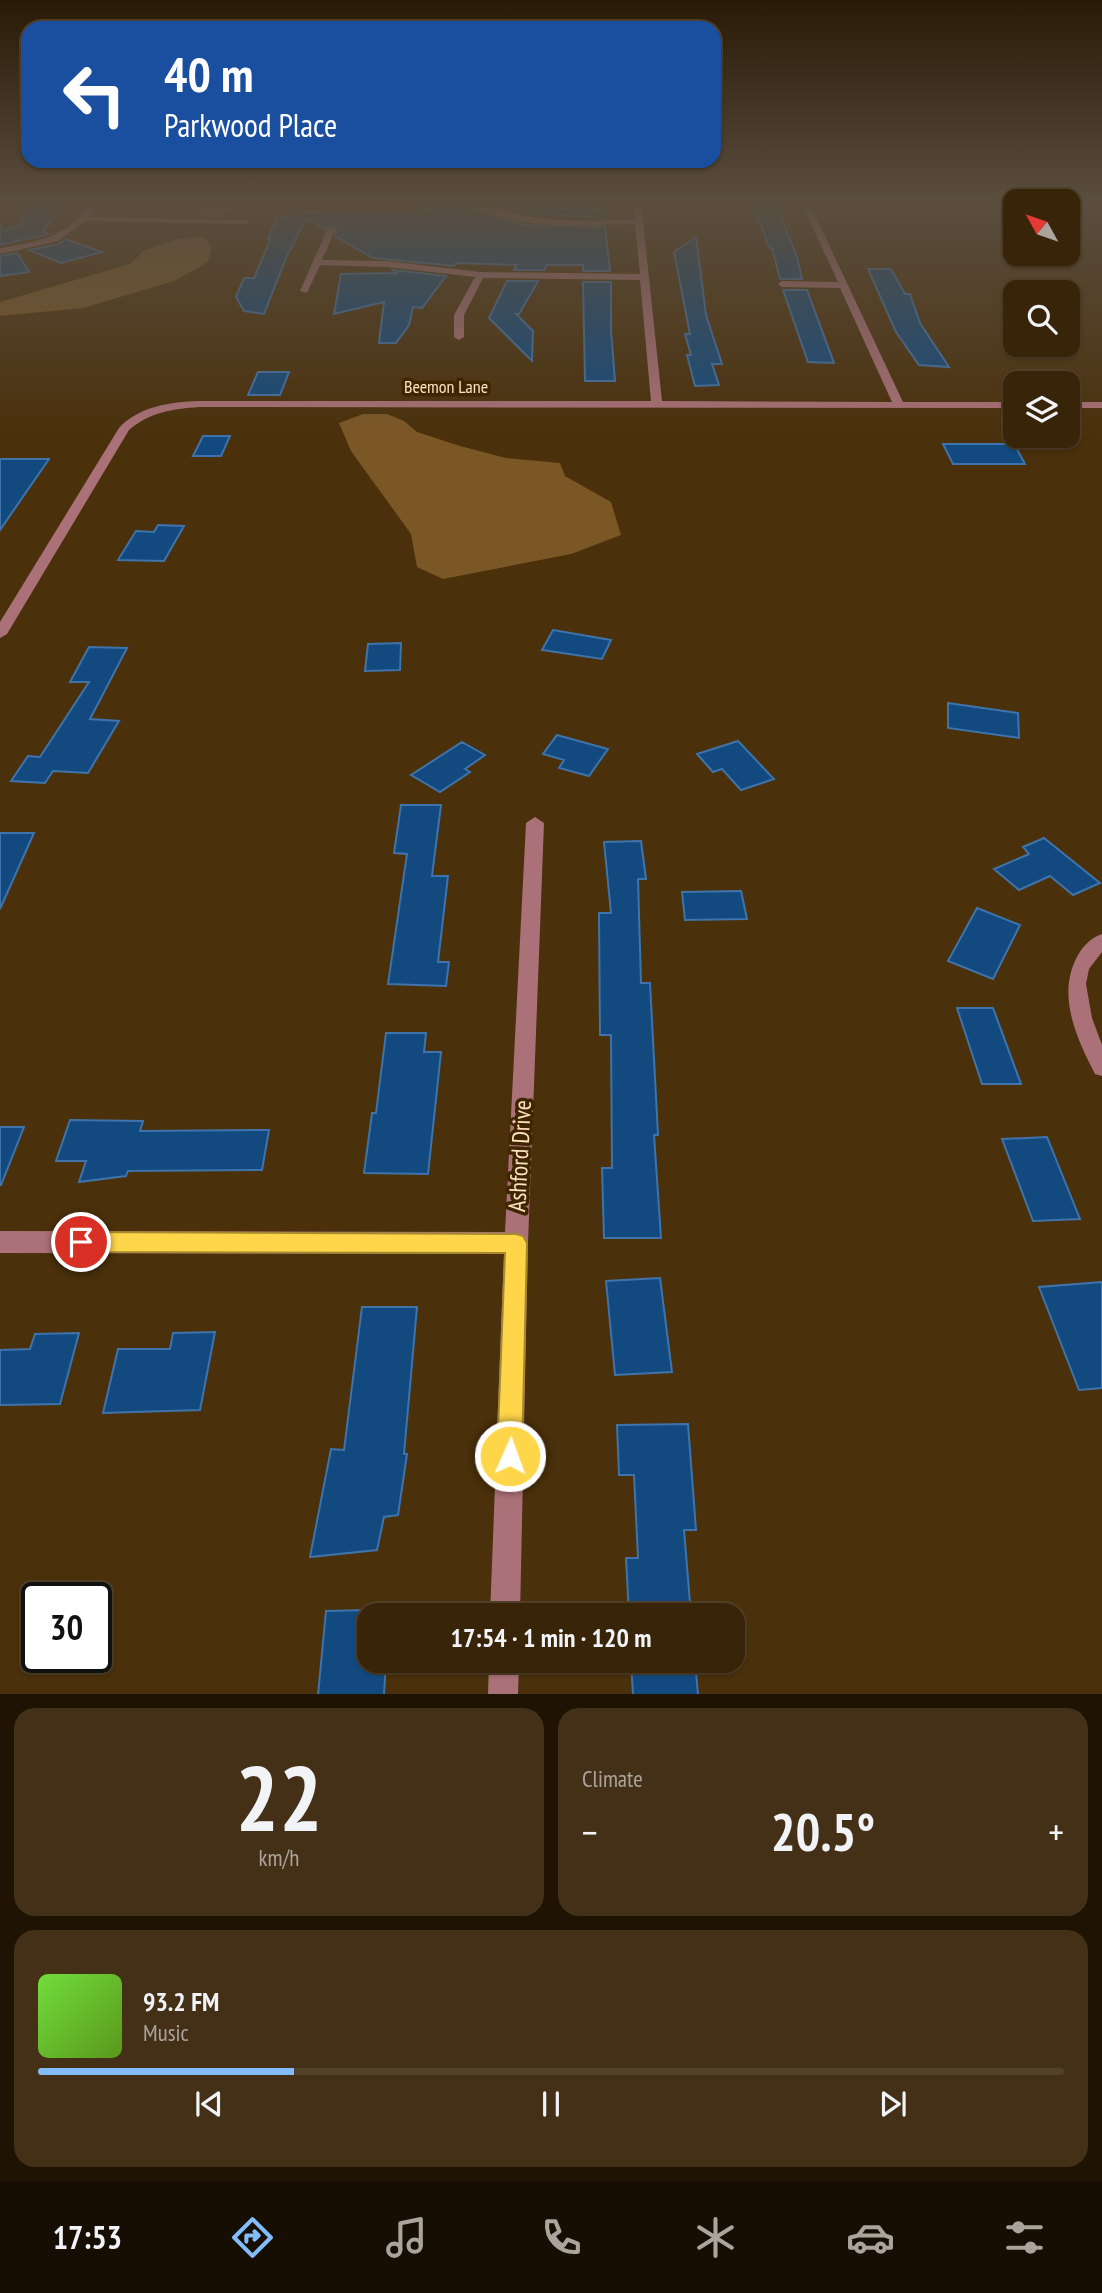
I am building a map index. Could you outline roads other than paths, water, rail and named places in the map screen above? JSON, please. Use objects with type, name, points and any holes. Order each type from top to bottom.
[{"type":"street","points":[[304,291],[309,281]]},
{"type":"street","points":[[459,337],[459,315],[477,281]]},
{"type":"street","points":[[643,281],[657,404]]},
{"type":"street","points":[[840,281],[899,405]]},
{"type":"street","points":[[782,284],[842,285]]},
{"type":"street","name":"Beemon Lane","points":[[0,634],[125,428],[149,412],[173,406],[1003,405]]},
{"type":"street","points":[[1080,405],[1102,405]]},
{"type":"street","name":"Ashford Drive","points":[[505,1603],[516,1243],[535,822]]},
{"type":"street","points":[[1102,941],[1085,957],[1077,976],[1076,995],[1080,1018],[1102,1068]]},
{"type":"street","points":[[0,1242],[516,1243]]},
{"type":"street","points":[[503,1694],[504,1673]]}]
